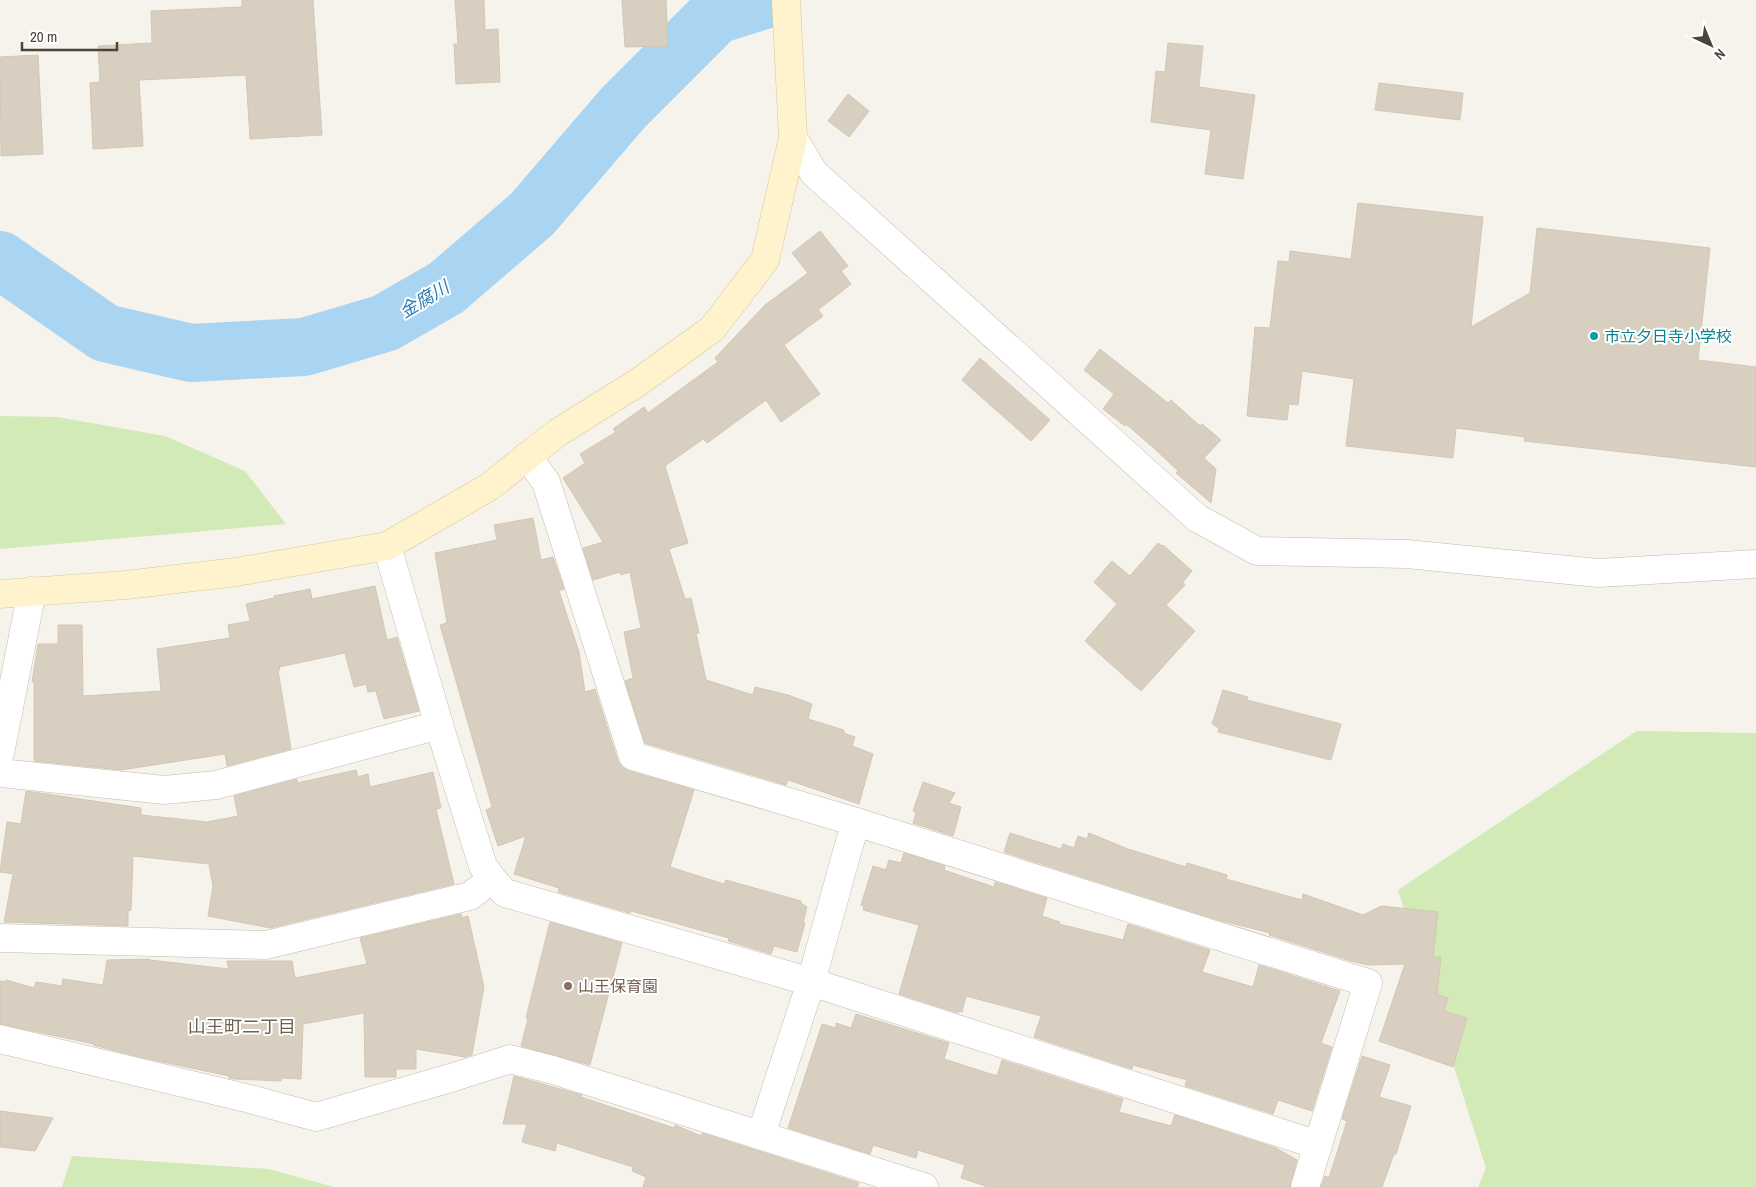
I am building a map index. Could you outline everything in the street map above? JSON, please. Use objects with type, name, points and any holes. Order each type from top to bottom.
[{"type":"street","points":[[0,594],[126,584],[236,572],[387,546],[488,487],[557,433],[637,383],[712,329],[765,260],[793,138],[786,0]]},
{"type":"street","points":[[793,138],[814,173],[1197,518],[1258,551],[1406,554],[1598,573],[1756,564]]},
{"type":"street","points":[[527,456],[546,482],[633,756],[856,822],[1368,983],[1305,1187]]},
{"type":"street","points":[[387,546],[439,725],[483,866],[505,893],[811,982],[1318,1146]]},
{"type":"street","points":[[0,753],[32,591]]},
{"type":"street","points":[[0,773],[164,790],[216,786],[439,725]]},
{"type":"street","points":[[761,1136],[811,982],[856,822]]},
{"type":"street","points":[[0,938],[266,945],[470,896],[492,879]]},
{"type":"street","points":[[0,1039],[250,1099],[316,1117],[510,1059],[553,1070],[924,1187]]},
{"type":"green space","points":[[0,416],[57,417],[165,436],[245,471],[286,524],[0,549]]},
{"type":"green space","points":[[1637,731],[1756,733],[1756,1187],[1478,1187],[1486,1168],[1398,890]]},
{"type":"green space","points":[[72,1156],[269,1169],[334,1187],[62,1187]]},
{"type":"building","points":[[242,0],[313,0],[322,135],[250,139],[246,75],[139,80],[143,146],[93,149],[90,83],[100,82],[98,46],[152,43],[151,11],[242,7]]},
{"type":"building","points":[[455,0],[484,0],[485,30],[498,29],[500,82],[456,84],[454,44],[458,44]]},
{"type":"building","points":[[622,0],[666,0],[668,46],[625,47]]},
{"type":"building","points":[[1168,43],[1203,46],[1199,87],[1255,95],[1243,179],[1205,174],[1211,130],[1151,122],[1156,71],[1165,72]]},
{"type":"building","points":[[38,55],[43,154],[1,156],[0,57]]},
{"type":"building","points":[[1379,83],[1463,93],[1460,120],[1375,110]]},
{"type":"building","points":[[848,94],[869,111],[849,137],[828,121]]},
{"type":"building","name":"市立夕日寺小学校","points":[[1358,203],[1483,217],[1471,327],[1530,293],[1537,228],[1710,248],[1698,360],[1756,367],[1756,467],[1524,441],[1525,437],[1456,428],[1453,458],[1346,446],[1354,379],[1302,371],[1298,405],[1289,404],[1287,420],[1247,416],[1255,327],[1270,328],[1278,261],[1289,262],[1290,251],[1351,259]]},
{"type":"building","points":[[820,231],[848,266],[841,271],[851,284],[818,310],[823,316],[784,345],[820,394],[781,422],[766,400],[707,443],[703,439],[665,466],[688,543],[669,549],[685,599],[691,598],[699,633],[696,633],[706,680],[753,695],[755,687],[788,695],[812,704],[808,719],[844,730],[844,733],[855,737],[852,746],[873,754],[859,804],[788,780],[786,785],[645,743],[625,681],[633,678],[624,632],[641,628],[630,572],[621,575],[620,572],[593,580],[583,548],[603,542],[563,478],[585,463],[580,454],[616,432],[613,429],[644,407],[648,413],[718,362],[715,358],[765,305],[808,273],[792,253]]},
{"type":"building","points":[[1100,349],[1168,403],[1171,400],[1200,426],[1202,424],[1221,440],[1204,458],[1216,469],[1211,503],[1176,473],[1178,471],[1156,450],[1126,424],[1125,426],[1103,409],[1114,394],[1084,370]]},
{"type":"building","points":[[980,358],[1050,420],[1031,441],[962,380]]},
{"type":"building","points":[[533,518],[541,560],[553,557],[564,589],[559,591],[579,652],[585,692],[595,689],[618,761],[622,767],[629,771],[694,790],[670,867],[724,884],[726,880],[801,901],[807,907],[803,923],[805,923],[797,952],[774,946],[771,954],[728,941],[729,938],[631,911],[630,913],[558,892],[559,888],[514,874],[526,836],[498,846],[486,810],[492,807],[440,625],[447,623],[435,553],[497,540],[494,525]]},
{"type":"building","points":[[1158,543],[1163,545],[1192,571],[1183,582],[1185,585],[1166,605],[1195,631],[1141,691],[1085,641],[1117,604],[1094,582],[1112,561],[1130,576]]},
{"type":"building","points":[[375,586],[387,640],[397,637],[419,711],[384,719],[376,691],[368,692],[366,684],[354,687],[345,653],[279,667],[291,749],[227,766],[225,754],[121,770],[34,761],[34,682],[32,682],[38,644],[58,644],[58,625],[82,625],[83,696],[161,691],[157,649],[230,638],[228,625],[250,621],[246,604],[310,589],[312,599]]},
{"type":"building","points":[[1223,690],[1248,697],[1247,700],[1341,724],[1331,760],[1218,732],[1219,728],[1212,724]]},
{"type":"building","points":[[356,770],[358,777],[368,774],[370,787],[433,772],[441,808],[436,809],[454,884],[270,928],[208,916],[213,886],[209,864],[133,856],[131,910],[128,911],[128,926],[4,922],[13,874],[0,872],[7,822],[21,824],[26,791],[141,808],[141,815],[207,822],[238,816],[234,796],[297,779],[297,783]]},
{"type":"building","points":[[923,782],[955,793],[949,803],[961,807],[953,836],[913,823],[916,813],[913,811]]},
{"type":"building","points":[[1010,833],[1061,849],[1063,844],[1074,848],[1078,836],[1087,839],[1089,833],[1128,849],[1186,867],[1187,863],[1227,875],[1226,879],[1302,900],[1303,894],[1363,915],[1381,906],[1438,912],[1433,957],[1441,957],[1437,994],[1448,998],[1444,1011],[1467,1018],[1453,1067],[1379,1041],[1405,964],[1368,965],[1351,961],[1269,935],[1270,933],[1219,920],[1004,852]]},
{"type":"building","points":[[904,853],[945,866],[944,870],[994,887],[995,882],[1047,898],[1042,916],[1060,922],[1059,924],[1123,940],[1128,924],[1210,950],[1202,972],[1253,987],[1259,965],[1340,991],[1321,1043],[1332,1047],[1312,1111],[1278,1100],[1273,1114],[1185,1086],[1187,1080],[1133,1065],[1132,1069],[1034,1037],[1041,1016],[966,996],[962,1012],[959,1011],[958,1013],[899,994],[919,925],[863,910],[864,906],[861,905],[873,866],[886,870],[889,860],[901,863]]},
{"type":"building","points":[[461,914],[462,918],[468,916],[484,987],[472,1055],[465,1057],[416,1049],[416,1069],[396,1069],[396,1077],[365,1077],[364,1013],[303,1024],[301,1079],[282,1078],[281,1081],[229,1078],[229,1076],[144,1058],[94,1044],[0,1024],[0,981],[6,982],[6,980],[34,988],[36,982],[62,986],[63,979],[103,985],[107,960],[150,959],[229,969],[227,961],[292,961],[295,978],[367,964],[360,938]]},
{"type":"building","points":[[550,922],[622,943],[590,1065],[521,1046],[528,1019],[526,1018]]},
{"type":"building","points":[[856,1014],[949,1043],[944,1059],[997,1076],[1002,1060],[1123,1099],[1119,1112],[1171,1126],[1175,1115],[1276,1148],[1297,1160],[1290,1187],[988,1187],[961,1178],[965,1165],[918,1150],[916,1158],[873,1145],[870,1154],[788,1128],[822,1024],[836,1028],[836,1023],[851,1028]]},
{"type":"building","points":[[1362,1056],[1390,1065],[1379,1097],[1411,1106],[1396,1154],[1394,1154],[1382,1187],[1321,1187],[1325,1176],[1329,1178],[1347,1121],[1342,1119]]},
{"type":"building","points":[[514,1076],[582,1095],[581,1097],[674,1128],[675,1125],[701,1136],[702,1133],[859,1183],[857,1187],[643,1187],[646,1177],[632,1171],[633,1167],[557,1143],[555,1151],[522,1142],[527,1124],[503,1124]]},
{"type":"building","points":[[0,1111],[53,1118],[35,1151],[0,1147]]},
{"type":"waterway","name":"金腐川","points":[[0,260],[105,333],[191,353],[304,347],[385,323],[446,288],[532,214],[623,108],[716,15],[764,0]]},
{"type":"place","name":"市立夕日寺小学校","points":[[1594,336]]},
{"type":"place","name":"山王保育園","points":[[568,986]]},
{"type":"district","name":"山王町二丁目","points":[[242,1026]]}]
